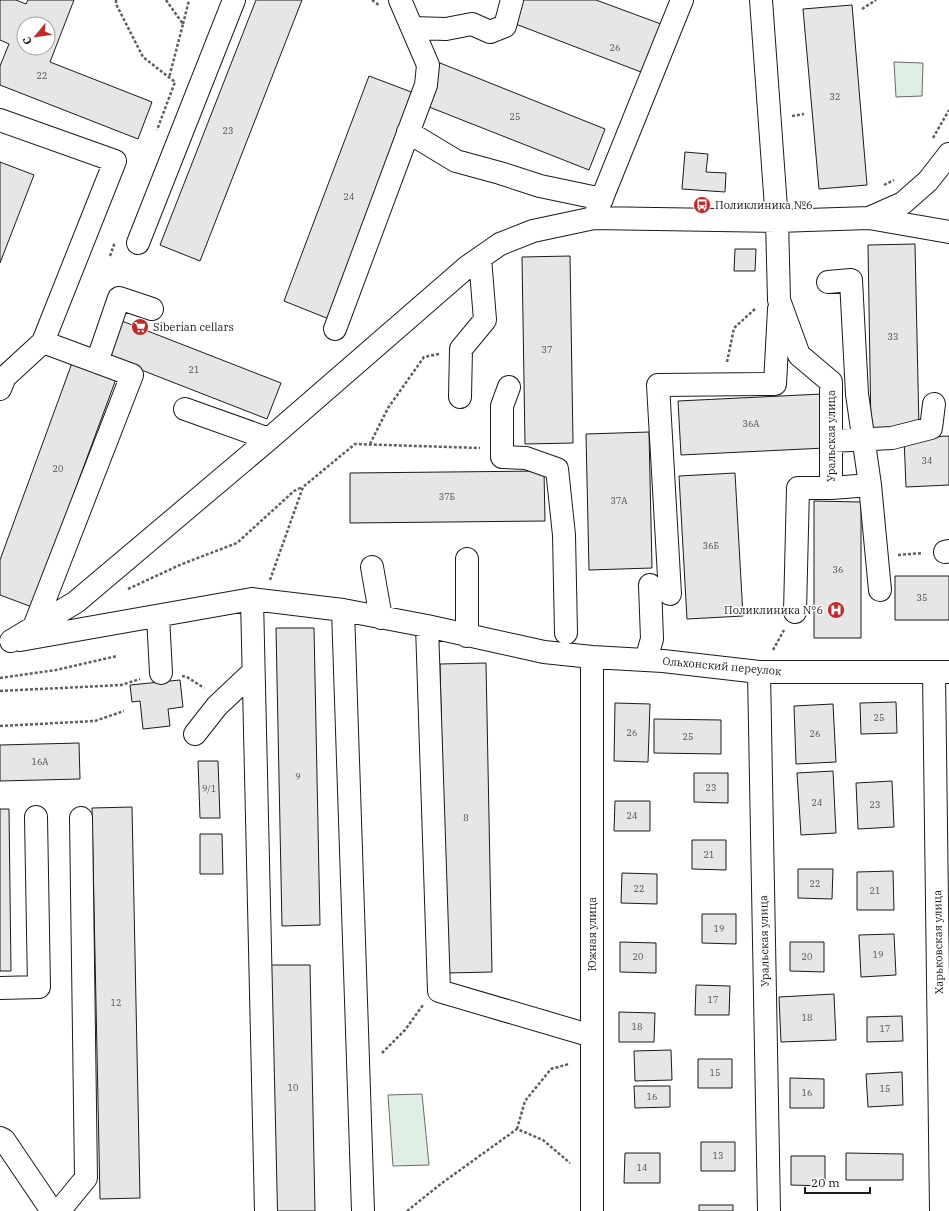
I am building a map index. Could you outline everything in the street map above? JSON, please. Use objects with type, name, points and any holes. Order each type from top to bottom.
[{"type":"street","points":[[138,243],[234,0]]},
{"type":"street","points":[[335,329],[426,85],[428,65],[400,0]]},
{"type":"street","points":[[412,28],[446,29],[472,24],[490,32],[504,26],[512,0]]},
{"type":"street","points":[[5,642],[76,602],[269,439],[467,267],[500,244],[534,230],[598,208],[682,0]]},
{"type":"street","name":"Уральская улица","points":[[761,0],[777,220],[779,295],[799,355],[831,382],[831,488],[798,488],[795,612]]},
{"type":"street","points":[[0,120],[115,161],[43,342],[5,377],[0,389]]},
{"type":"street","points":[[408,132],[456,161],[540,186],[598,208],[777,220],[869,218],[949,232]]},
{"type":"street","points":[[869,218],[903,203],[928,181],[949,154]]},
{"type":"street","points":[[460,397],[461,349],[485,320],[480,258]]},
{"type":"street","points":[[828,282],[851,280],[857,394],[870,485],[878,556],[880,590]]},
{"type":"street","points":[[670,594],[658,384],[775,384],[779,295]]},
{"type":"street","points":[[97,362],[119,298],[152,309]]},
{"type":"street","points":[[34,627],[132,375],[43,342]]},
{"type":"street","points":[[509,387],[502,406],[502,457],[526,458],[557,469],[564,535],[566,633]]},
{"type":"street","points":[[831,441],[892,438],[931,428],[934,404]]},
{"type":"street","points":[[185,409],[269,439]]},
{"type":"street","points":[[831,488],[870,485]]},
{"type":"street","points":[[467,560],[467,636]]},
{"type":"street","points":[[372,567],[381,618]]},
{"type":"street","points":[[646,660],[652,639],[650,585]]},
{"type":"street","points":[[252,599],[266,1211]]},
{"type":"street","name":"Ольхонский переулок","points":[[5,642],[252,599],[343,610],[427,626],[544,652],[592,657],[646,660],[760,672],[941,672]]},
{"type":"street","points":[[343,610],[363,1211]]},
{"type":"street","points":[[158,616],[160,673]]},
{"type":"street","points":[[427,626],[439,991],[592,1036]]},
{"type":"street","name":"Южная улица","points":[[592,657],[592,1211]]},
{"type":"street","points":[[195,734],[217,706],[254,672]]},
{"type":"street","name":"Уральская улица","points":[[760,672],[769,1211]]},
{"type":"street","name":"Харьковская улица","points":[[941,672],[941,1211]]},
{"type":"street","points":[[0,988],[39,987],[36,817]]},
{"type":"street","points":[[59,1211],[86,1178],[81,818]]},
{"type":"street","points":[[0,1138],[4,1140],[36,1201],[52,1211]]},
{"type":"path","points":[[116,0],[116,4],[143,57],[175,82],[156,133]]},
{"type":"path","points":[[166,0],[183,24]]},
{"type":"path","points":[[169,78],[189,0]]},
{"type":"path","points":[[862,9],[876,0]]},
{"type":"path","points":[[932,140],[949,110]]},
{"type":"path","points":[[881,187],[894,180]]},
{"type":"path","points":[[110,256],[118,234]]},
{"type":"path","points":[[722,384],[734,328],[779,295]]},
{"type":"path","points":[[370,444],[388,408],[424,357],[461,349]]},
{"type":"path","points":[[125,590],[182,564],[237,543],[294,491],[303,487],[355,444],[502,449]]},
{"type":"path","points":[[269,582],[303,487]]},
{"type":"path","points":[[878,556],[947,551]]},
{"type":"path","points":[[760,672],[795,612]]},
{"type":"path","points":[[0,678],[56,670],[117,656]]},
{"type":"path","points":[[0,691],[121,685]]},
{"type":"path","points":[[0,726],[95,721],[124,711]]},
{"type":"path","points":[[382,1053],[405,1030],[418,1009],[439,991]]},
{"type":"path","points":[[407,1211],[442,1183],[517,1129],[525,1101],[551,1069],[592,1057]]},
{"type":"path","points":[[517,1129],[543,1140],[572,1165],[592,1187]]},
{"type":"green space","points":[[894,62],[923,63],[922,96],[896,97]]},
{"type":"green space","points":[[422,1094],[429,1165],[393,1166],[388,1095]]},
{"type":"building","points":[[0,0],[16,0],[26,4],[28,0],[74,0],[56,46],[56,16],[16,16],[16,56],[52,56],[50,62],[152,102],[138,139],[0,85],[0,66],[9,44],[0,40]]},
{"type":"building","points":[[256,0],[302,0],[200,261],[160,245]]},
{"type":"building","points":[[523,0],[596,0],[661,24],[641,72],[513,23]]},
{"type":"building","points":[[852,5],[867,185],[819,189],[803,9]]},
{"type":"building","points":[[440,63],[605,129],[589,170],[424,105]]},
{"type":"building","points":[[369,76],[414,93],[329,319],[284,301]]},
{"type":"building","points":[[685,152],[708,154],[706,172],[726,173],[725,192],[682,189]]},
{"type":"building","points":[[0,162],[34,175],[0,263]]},
{"type":"building","points":[[915,244],[919,429],[871,430],[868,245]]},
{"type":"building","points":[[735,249],[756,249],[755,271],[734,271]]},
{"type":"building","points":[[570,256],[573,443],[525,444],[522,257]]},
{"type":"building","points":[[122,321],[281,383],[267,419],[108,357]]},
{"type":"building","points":[[72,363],[116,379],[32,607],[0,595],[0,560]]},
{"type":"building","points":[[822,394],[825,448],[681,455],[678,401]]},
{"type":"building","points":[[649,432],[652,568],[589,570],[586,434]]},
{"type":"building","points":[[949,436],[949,485],[906,487],[904,438]]},
{"type":"building","points":[[544,471],[545,521],[350,523],[350,473]]},
{"type":"building","points":[[735,473],[743,616],[687,619],[679,476]]},
{"type":"building","points":[[814,501],[861,502],[861,638],[814,638]]},
{"type":"building","points":[[895,576],[949,576],[949,620],[895,620]]},
{"type":"building","points":[[276,628],[314,628],[320,925],[282,926]]},
{"type":"building","points":[[486,663],[492,972],[447,973],[440,664]]},
{"type":"building","points":[[180,680],[183,707],[168,709],[170,726],[143,729],[140,701],[132,702],[130,685]]},
{"type":"building","points":[[896,702],[897,733],[861,734],[860,703]]},
{"type":"building","points":[[615,703],[650,704],[648,762],[614,761]]},
{"type":"building","points":[[833,704],[836,762],[796,764],[794,706]]},
{"type":"building","points":[[654,719],[721,720],[721,754],[654,753]]},
{"type":"building","points":[[79,743],[80,779],[0,781],[0,745]]},
{"type":"building","points":[[198,761],[218,761],[220,818],[200,818]]},
{"type":"building","points":[[833,771],[836,833],[801,835],[797,773]]},
{"type":"building","points":[[694,773],[728,773],[728,803],[694,802]]},
{"type":"building","points":[[892,781],[894,827],[858,829],[856,783]]},
{"type":"building","points":[[615,801],[650,801],[650,831],[614,831]]},
{"type":"building","points":[[132,807],[140,1198],[100,1199],[92,808]]},
{"type":"building","points":[[0,809],[9,809],[11,971],[0,971]]},
{"type":"building","points":[[200,834],[222,834],[223,874],[200,874]]},
{"type":"building","points":[[692,840],[726,840],[726,870],[692,869]]},
{"type":"building","points":[[798,869],[833,869],[832,899],[798,898]]},
{"type":"building","points":[[893,871],[894,910],[857,910],[857,872]]},
{"type":"building","points":[[622,873],[657,874],[657,904],[621,903]]},
{"type":"building","points":[[702,914],[736,914],[736,944],[702,943]]},
{"type":"building","points":[[894,934],[896,975],[861,977],[859,935]]},
{"type":"building","points":[[620,942],[656,943],[656,973],[620,972]]},
{"type":"building","points":[[790,942],[824,942],[824,972],[790,971]]},
{"type":"building","points":[[271,965],[310,965],[315,1211],[276,1211]]},
{"type":"building","points":[[696,985],[730,986],[729,1015],[695,1015]]},
{"type":"building","points":[[834,994],[836,1040],[781,1042],[779,997]]},
{"type":"building","points":[[619,1012],[655,1013],[654,1042],[619,1042]]},
{"type":"building","points":[[902,1016],[903,1041],[867,1042],[867,1017]]},
{"type":"building","points":[[671,1050],[672,1080],[635,1081],[634,1051]]},
{"type":"building","points":[[698,1059],[732,1059],[732,1088],[698,1088]]},
{"type":"building","points":[[902,1072],[903,1105],[868,1107],[866,1074]]},
{"type":"building","points":[[790,1078],[824,1079],[824,1108],[790,1108]]},
{"type":"building","points":[[634,1086],[670,1086],[670,1107],[635,1108]]},
{"type":"building","points":[[701,1142],[735,1142],[735,1171],[701,1171]]},
{"type":"building","points":[[625,1153],[660,1153],[660,1183],[624,1183]]},
{"type":"building","points":[[846,1153],[903,1154],[903,1180],[846,1180]]},
{"type":"building","points":[[791,1156],[825,1156],[825,1186],[791,1185]]},
{"type":"building","points":[[699,1205],[733,1205],[733,1211],[699,1211]]},
{"type":"place","name":"Поликлиника №6","points":[[702,205]]},
{"type":"place","name":"Siberian cellars","points":[[140,327]]},
{"type":"place","name":"Поликлиника N°6","points":[[836,610]]}]
